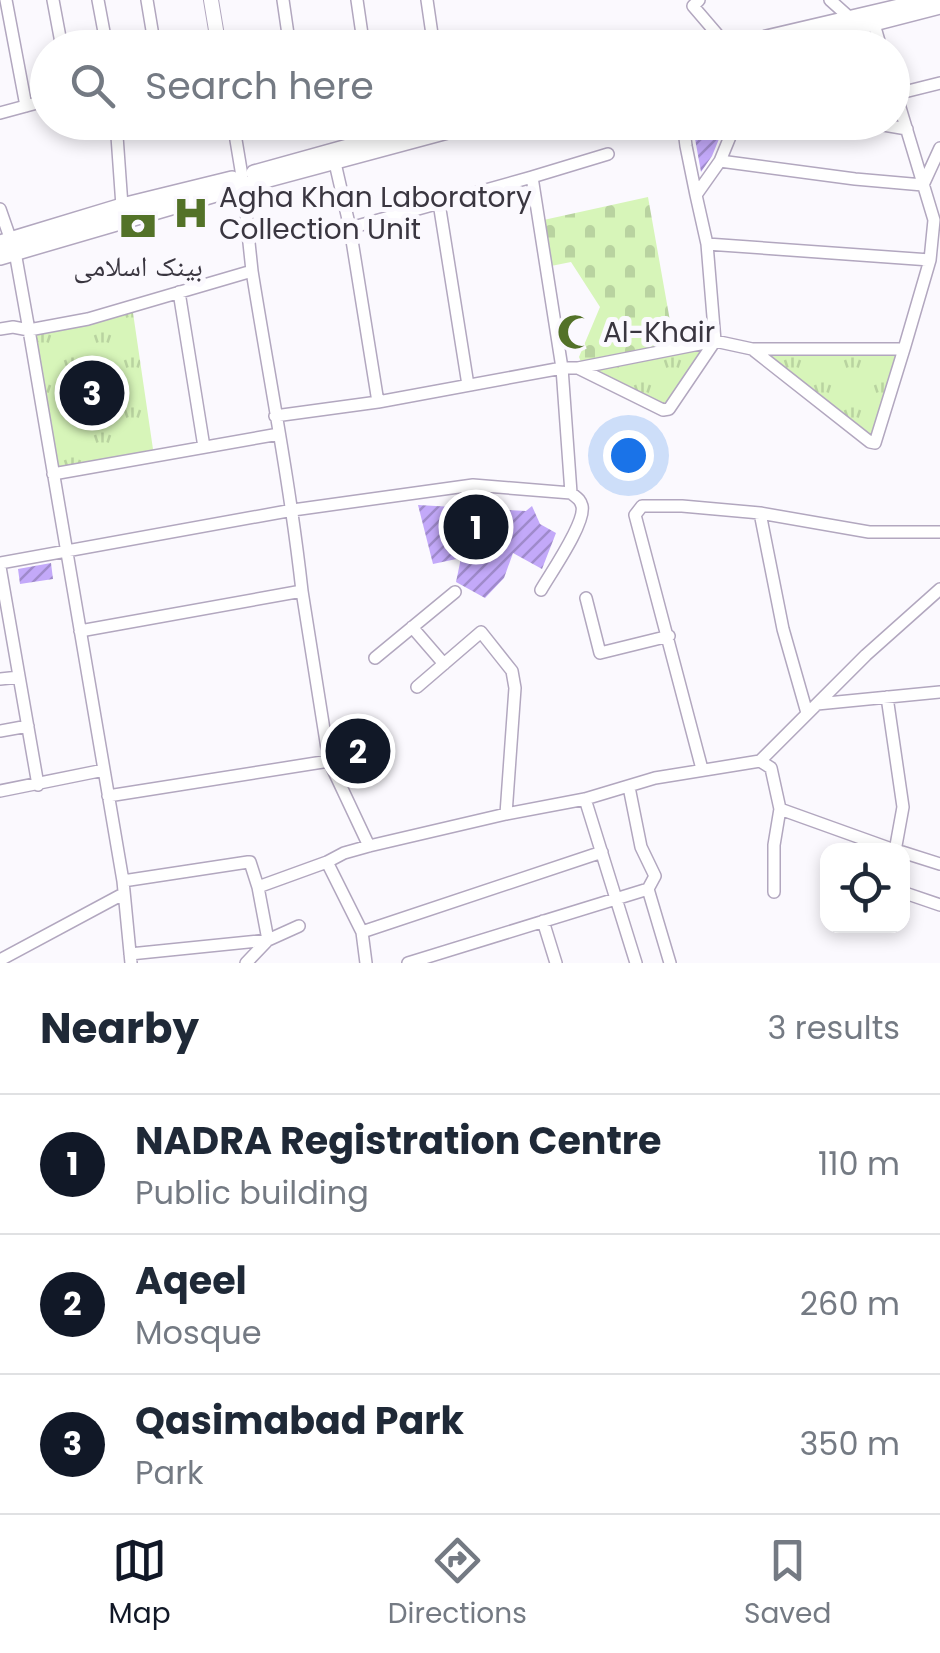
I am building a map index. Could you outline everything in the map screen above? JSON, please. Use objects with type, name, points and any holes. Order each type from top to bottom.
[{"type":"main road","points":[[796,30],[925,0]]},
{"type":"main road","points":[[850,30],[940,6]]},
{"type":"main road","points":[[7,248],[378,140]]},
{"type":"main road","points":[[7,248],[122,206],[336,162],[416,140]]},
{"type":"street","points":[[6,0],[26,106]]},
{"type":"street","points":[[53,0],[59,30]]},
{"type":"street","points":[[98,0],[104,30]]},
{"type":"street","points":[[146,0],[152,30]]},
{"type":"street","points":[[210,0],[216,30]]},
{"type":"street","points":[[283,0],[287,30]]},
{"type":"street","points":[[358,0],[362,30]]},
{"type":"street","points":[[427,0],[431,30]]},
{"type":"street","points":[[830,0],[849,17]]},
{"type":"street","points":[[694,2],[715,30]]},
{"type":"street","points":[[874,24],[876,30]]},
{"type":"street","points":[[910,90],[940,83]]},
{"type":"street","points":[[0,114],[30,105]]},
{"type":"street","points":[[117,140],[122,206]]},
{"type":"street","points":[[235,140],[275,416],[294,510],[328,761],[369,846]]},
{"type":"street","points":[[578,368],[666,410],[715,341],[707,244],[685,140]]},
{"type":"street","points":[[696,194],[720,161],[729,140]]},
{"type":"street","points":[[752,350],[875,443],[930,260],[934,220],[910,140]]},
{"type":"street","points":[[924,185],[940,148]]},
{"type":"street","points":[[350,228],[608,154]]},
{"type":"street","points":[[720,161],[924,185]]},
{"type":"street","points":[[336,162],[378,402]]},
{"type":"street","points":[[532,178],[562,368],[572,494]]},
{"type":"street","points":[[440,203],[468,385]]},
{"type":"street","points":[[0,209],[30,330],[123,888],[131,959],[268,940],[299,926]]},
{"type":"street","points":[[707,244],[930,260]]},
{"type":"street","points":[[0,329],[30,330],[88,320],[252,270]]},
{"type":"street","points":[[179,292],[204,447]]},
{"type":"street","points":[[275,416],[578,368],[715,341],[752,350],[904,348]]},
{"type":"street","points":[[53,474],[278,434]]},
{"type":"street","points":[[38,784],[5,620],[0,565],[294,510],[473,485],[572,494],[580,500],[584,512],[541,590]]},
{"type":"street","points":[[702,769],[635,516],[642,506],[760,514],[869,532],[940,532]]},
{"type":"street","points":[[760,514],[784,630],[807,714]]},
{"type":"street","points":[[258,888],[369,846],[585,799],[656,778],[760,761],[940,589]]},
{"type":"street","points":[[80,631],[302,590]]},
{"type":"street","points":[[375,658],[455,592]]},
{"type":"street","points":[[586,598],[600,653],[669,636]]},
{"type":"street","points":[[412,628],[444,664]]},
{"type":"street","points":[[417,686],[482,632],[512,671],[515,688],[506,814]]},
{"type":"street","points":[[0,679],[19,677]]},
{"type":"street","points":[[817,704],[940,692]]},
{"type":"street","points":[[887,697],[903,807],[899,843]]},
{"type":"street","points":[[0,731],[28,726]]},
{"type":"street","points":[[108,796],[328,761]]},
{"type":"street","points":[[760,761],[771,768],[780,809],[774,844],[774,892]]},
{"type":"street","points":[[0,790],[104,770]]},
{"type":"street","points":[[630,787],[642,847],[654,876],[648,890],[670,963]]},
{"type":"street","points":[[585,799],[636,963]]},
{"type":"street","points":[[780,809],[876,843]]},
{"type":"street","points":[[362,932],[602,852]]},
{"type":"street","points":[[910,855],[940,864]]},
{"type":"street","points":[[0,960],[123,888],[248,862],[258,888],[268,940]]},
{"type":"street","points":[[327,862],[362,932],[366,963]]},
{"type":"street","points":[[408,963],[648,890]]},
{"type":"street","points":[[910,895],[940,905]]},
{"type":"street","points":[[543,920],[556,963]]},
{"type":"street","points":[[246,963],[268,940]]},
{"type":"green space","points":[[648,197],[675,349],[583,367],[579,357],[600,307],[571,262],[546,267],[539,221]]},
{"type":"green space","points":[[132,306],[154,456],[53,474],[29,330]]},
{"type":"green space","points":[[715,341],[669,409],[578,368]]},
{"type":"green space","points":[[752,349],[904,349],[875,443]]},
{"type":"building","points":[[695,140],[719,140],[712,156],[701,172]]},
{"type":"building","points":[[418,505],[526,511],[532,506],[540,524],[556,533],[542,569],[513,553],[504,578],[485,598],[456,582],[461,558],[433,564]]},
{"type":"building","points":[[51,563],[53,579],[20,584],[18,569]]},
{"type":"place","name":"Agha Khan Laboratory Collection Unit","points":[[191,213]]},
{"type":"place","name":"بینک اسلامی","points":[[138,226]]},
{"type":"place","name":"Al-Khair","points":[[575,332]]},
{"type":"place","name":"Qasimabad Park","points":[[92,393]]},
{"type":"place","name":"NADRA Registration Centre","points":[[476,527]]},
{"type":"place","name":"Aqeel","points":[[358,751]]}]
